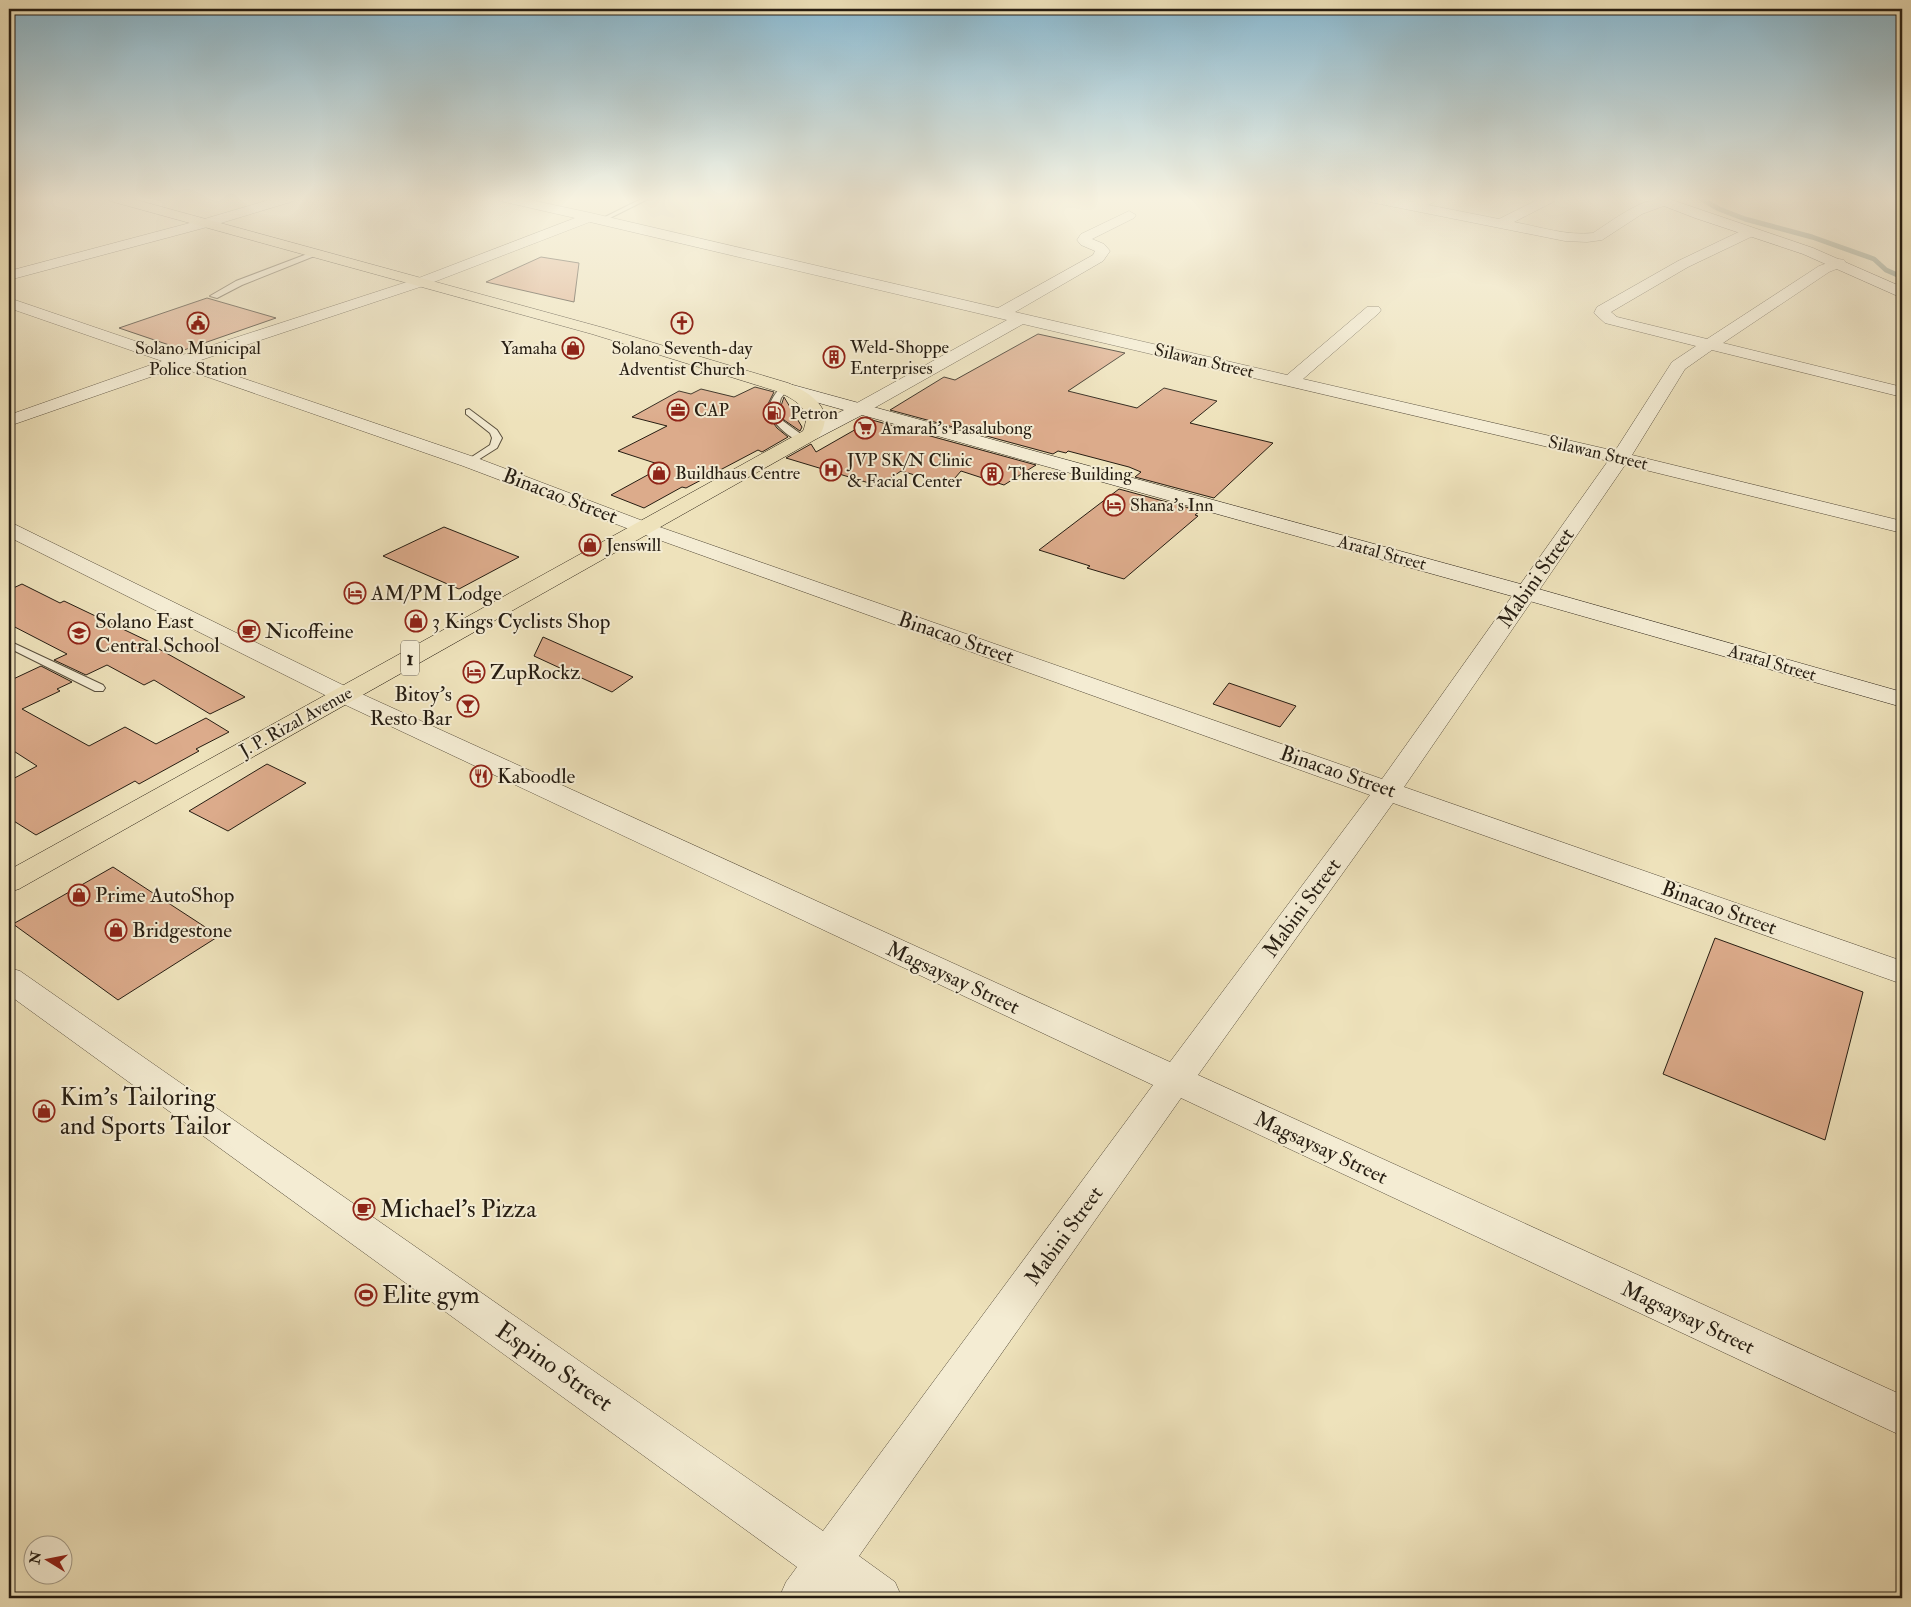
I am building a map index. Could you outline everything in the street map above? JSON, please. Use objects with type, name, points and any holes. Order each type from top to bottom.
[{"type":"main road","points":[[389,273],[598,331],[796,393],[812,406],[817,415],[816,425],[806,437]]},
{"type":"main road","name":"J. P. Rizal Avenue","points":[[9,882],[806,437]]},
{"type":"street","points":[[9,421],[177,362],[446,273]]},
{"type":"street","name":"Silawan Street","points":[[828,273],[1620,458],[1902,527]]},
{"type":"street","points":[[1000,314],[1072,273]]},
{"type":"street","points":[[1667,273],[1603,310],[1602,313],[1611,320],[1902,392]]},
{"type":"street","name":"Mabini Street","points":[[802,1598],[1175,1081],[1388,790],[1620,458],[1678,366],[1819,273]]},
{"type":"street","points":[[1861,273],[1902,292]]},
{"type":"street","name":"Binacao Street","points":[[9,303],[470,462],[644,528],[1388,790],[1902,974]]},
{"type":"street","points":[[1290,381],[1373,310]]},
{"type":"street","points":[[806,437],[1020,319]]},
{"type":"street","name":"Aratal Street","points":[[783,388],[1526,592],[1902,700]]},
{"type":"street","name":"Magsaysay Street","points":[[9,529],[344,695],[1902,1416]]},
{"type":"street","name":"Espino Street","points":[[9,979],[879,1598]]},
{"type":"lane","points":[[214,296],[239,282],[264,273]]},
{"type":"lane","points":[[783,388],[772,404],[772,410],[780,424],[806,437]]},
{"type":"lane","points":[[469,412],[494,432],[497,438],[494,446],[470,462]]},
{"type":"lane","points":[[9,644],[100,688]]},
{"type":"building","points":[[506,273],[578,273],[574,302],[486,282]]},
{"type":"building","name":"Solano Municipal Police Station","points":[[207,298],[276,318],[184,350],[119,328]]},
{"type":"building","points":[[1038,334],[1125,353],[1068,391],[1137,408],[1164,388],[1217,401],[1190,423],[1273,443],[1214,498],[1135,477],[1141,472],[1129,467],[1068,451],[1066,453],[1058,451],[1053,454],[890,410],[944,377],[955,380]]},
{"type":"building","points":[[755,387],[774,392],[766,413],[777,428],[788,437],[762,452],[758,450],[686,488],[682,487],[644,508],[611,495],[664,466],[618,451],[667,426],[632,417],[679,391],[691,394],[701,389],[734,397]]},
{"type":"building","points":[[784,397],[802,427],[800,431],[784,420],[779,412]]},
{"type":"building","points":[[872,420],[1036,465],[1004,485],[961,471],[949,485],[901,471],[879,486],[786,458],[811,444],[816,452]]},
{"type":"building","points":[[1119,489],[1200,511],[1195,515],[1198,516],[1124,579],[1087,568],[1090,566],[1039,550]]},
{"type":"building","points":[[444,527],[519,557],[459,589],[383,556]]},
{"type":"building","points":[[22,584],[60,603],[64,601],[152,643],[150,644],[245,697],[210,714],[154,680],[144,685],[107,665],[86,675],[54,660],[67,654],[9,624],[9,590]]},
{"type":"building","points":[[543,637],[633,677],[612,692],[534,656]]},
{"type":"building","points":[[41,666],[72,682],[57,689],[60,691],[22,709],[89,746],[125,727],[156,744],[206,718],[229,732],[196,749],[199,751],[139,784],[135,781],[36,835],[9,818],[9,781],[37,766],[9,748],[9,681]]},
{"type":"building","points":[[1229,683],[1296,706],[1280,727],[1213,704]]},
{"type":"building","points":[[267,764],[306,783],[228,831],[189,811]]},
{"type":"building","name":"Bridgestone","points":[[113,867],[219,936],[118,1000],[13,924]]},
{"type":"building","points":[[1715,938],[1863,992],[1825,1140],[1663,1074]]},
{"type":"waterway","points":[[1893,273],[1902,277]]},
{"type":"place","name":"Solano Municipal Police Station","points":[[198,323]]},
{"type":"place","name":"Solano Seventh-day Adventist Church","points":[[682,323]]},
{"type":"place","name":"Yamaha","points":[[573,348]]},
{"type":"place","name":"Weld-Shoppe Enterprises","points":[[834,357]]},
{"type":"place","name":"CAP","points":[[678,410]]},
{"type":"place","name":"Petron","points":[[774,413]]},
{"type":"place","name":"Amarah's Pasalubong","points":[[865,428]]},
{"type":"place","name":"JVP SK/N Clinic & Facial Center","points":[[831,470]]},
{"type":"place","name":"Buildhaus Centre","points":[[659,473]]},
{"type":"place","name":"Therese Building","points":[[992,474]]},
{"type":"place","name":"Shana's Inn","points":[[1114,505]]},
{"type":"place","name":"Jenswill","points":[[590,545]]},
{"type":"place","name":"AM/PM Lodge","points":[[355,593]]},
{"type":"place","name":"3 Kings Cyclists Shop","points":[[416,621]]},
{"type":"place","name":"Nicoffeine","points":[[249,631]]},
{"type":"place","name":"Solano East Central School","points":[[79,633]]},
{"type":"place","name":"ZupRockz","points":[[474,672]]},
{"type":"place","name":"Bitoy’s Resto Bar","points":[[468,706]]},
{"type":"place","name":"Kaboodle","points":[[481,776]]},
{"type":"place","name":"Prime AutoShop","points":[[79,895]]},
{"type":"place","name":"Bridgestone","points":[[116,930]]},
{"type":"place","name":"Kim's Tailoring and Sports Tailor","points":[[44,1111]]},
{"type":"place","name":"Michael's Pizza","points":[[364,1209]]},
{"type":"place","name":"Elite gym","points":[[366,1295]]}]
